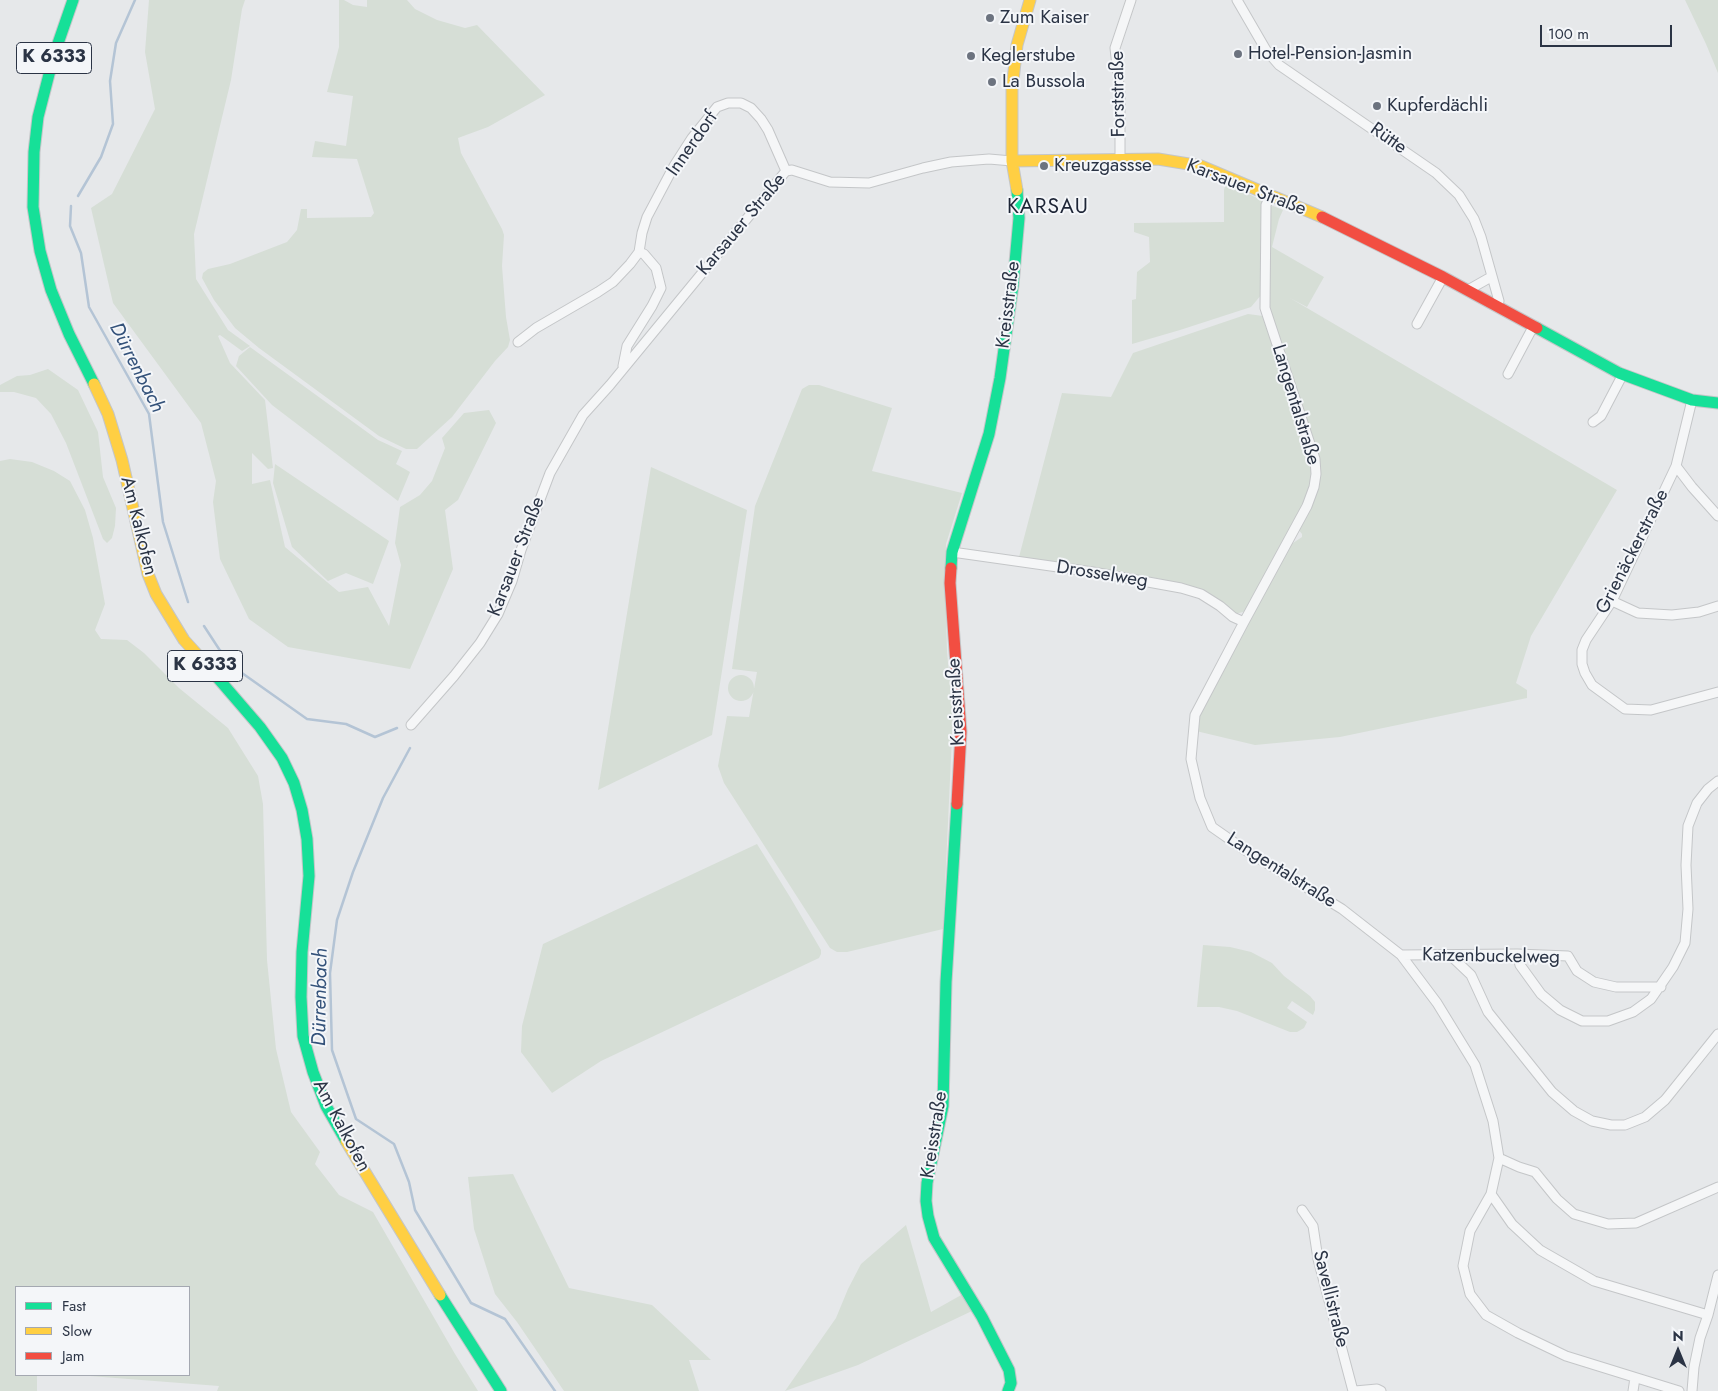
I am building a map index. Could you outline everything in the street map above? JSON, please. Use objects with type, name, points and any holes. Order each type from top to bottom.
[{"type":"street","name":"Am Kalkofen","points":[[73,0],[54,55],[41,103],[34,152],[33,207],[40,251],[50,290],[108,414],[128,485],[142,553],[156,594],[184,640],[260,727],[282,758],[294,783],[302,810],[307,839],[309,876],[302,952],[301,997],[304,1036],[313,1072],[326,1106],[344,1140],[501,1391]]},
{"type":"street","name":"Kreisstraße","points":[[1008,1391],[1011,1383],[1009,1370],[982,1317],[934,1238],[926,1201],[927,1183],[943,1106],[946,974],[961,732],[950,583],[952,552],[989,434],[1000,378],[1013,285],[1018,218],[1018,198],[1012,161],[1012,89],[1017,45],[1030,0]]},
{"type":"street","name":"Forststraße","points":[[1120,159],[1120,94],[1116,48],[1131,0]]},
{"type":"street","name":"Rütte","points":[[1237,0],[1266,50],[1279,65],[1436,173],[1459,195],[1474,219],[1481,237],[1499,301],[1498,306]]},
{"type":"street","name":"Innerdorf","points":[[639,252],[642,233],[648,216],[674,166],[698,130],[717,107],[728,103],[741,103],[751,108],[761,118],[768,130],[786,171]]},
{"type":"street","name":"Karsauer Straße","points":[[411,725],[480,643],[498,614],[512,582],[521,550],[550,472],[584,415],[786,171],[792,170],[830,182],[869,183],[950,162],[989,160],[1158,160],[1201,166],[1323,218],[1443,277],[1623,374],[1692,400],[1718,403]]},
{"type":"street","name":"Langentalstraße","points":[[1270,196],[1266,205],[1264,308],[1315,458],[1316,474],[1314,487],[1307,506],[1195,715],[1191,758],[1200,798],[1212,827],[1245,850],[1342,909],[1401,956],[1437,1003],[1475,1065],[1493,1121],[1499,1158],[1491,1194],[1470,1231],[1463,1266],[1470,1294],[1486,1314],[1518,1333],[1566,1356],[1679,1391]]},
{"type":"street","points":[[518,342],[536,328],[612,282],[639,252],[644,254],[656,268],[661,288],[627,346],[622,370]]},
{"type":"street","points":[[1417,324],[1443,277]]},
{"type":"street","points":[[1468,290],[1491,278]]},
{"type":"street","points":[[1508,374],[1533,326]]},
{"type":"street","points":[[1593,422],[1601,416],[1623,374]]},
{"type":"street","name":"Grienäckerstraße","points":[[1692,400],[1676,466],[1612,602],[1586,640],[1582,650],[1582,664],[1592,685],[1625,709],[1651,710],[1718,692]]},
{"type":"street","points":[[1676,466],[1718,516]]},
{"type":"street","name":"Drosselweg","points":[[952,552],[1092,572],[1181,588],[1201,594],[1233,617],[1244,622]]},
{"type":"street","points":[[1612,602],[1638,613],[1672,615],[1699,612],[1718,606]]},
{"type":"street","points":[[1517,954],[1520,965],[1541,994],[1560,1010],[1582,1020],[1608,1021],[1633,1012],[1651,999],[1673,967],[1685,943],[1688,909],[1686,864],[1688,826],[1697,803],[1708,789],[1718,781]]},
{"type":"street","name":"Katzenbuckelweg","points":[[1401,956],[1517,954],[1568,956],[1577,970],[1594,982],[1616,986],[1661,986]]},
{"type":"street","points":[[1451,956],[1471,975],[1488,1012],[1552,1092],[1574,1111],[1592,1121],[1611,1125],[1625,1125],[1645,1117],[1665,1100],[1718,1034]]},
{"type":"street","points":[[1499,1158],[1519,1168],[1535,1172],[1556,1198],[1574,1214],[1608,1224],[1636,1223],[1718,1187]]},
{"type":"street","points":[[1491,1194],[1512,1224],[1540,1250],[1594,1281],[1708,1315]]},
{"type":"street","name":"Savellistraße","points":[[1302,1210],[1313,1226],[1318,1259],[1354,1391]]},
{"type":"street","points":[[1692,1391],[1694,1367],[1718,1275]]},
{"type":"street","points":[[1633,1391],[1635,1378]]},
{"type":"street","points":[[1354,1391],[1377,1389],[1381,1391]]},
{"type":"shaded area","points":[[149,0],[245,0],[231,80],[194,234],[196,279],[228,330],[250,346],[242,351],[220,335],[218,336],[230,363],[265,400],[273,468],[268,469],[252,453],[252,484],[270,480],[285,547],[339,592],[368,587],[389,626],[401,565],[395,543],[400,507],[420,495],[432,481],[445,448],[442,438],[464,413],[489,410],[496,423],[458,500],[445,510],[453,569],[410,669],[288,647],[249,619],[220,559],[213,502],[216,481],[201,423],[113,303],[91,208],[112,194],[155,109],[145,52]]},
{"type":"shaded area","points":[[339,0],[367,7],[367,0],[407,0],[415,9],[437,20],[465,28],[477,25],[545,95],[488,127],[458,138],[461,153],[504,235],[502,266],[506,317],[510,340],[508,347],[452,417],[417,449],[406,449],[379,436],[259,348],[235,328],[214,300],[202,278],[203,273],[208,269],[230,264],[287,242],[297,230],[301,209],[307,209],[307,218],[371,217],[374,213],[357,159],[312,157],[315,141],[346,146],[353,96],[327,92],[339,47]]},
{"type":"shaded area","points":[[1685,0],[1718,0],[1718,73],[1706,44]]},
{"type":"shaded area","points":[[1226,183],[1261,200],[1263,204],[1262,294],[1251,307],[1132,344],[1132,300],[1136,299],[1137,272],[1150,262],[1149,237],[1134,232],[1134,223],[1224,222],[1224,190]]},
{"type":"shaded area","points":[[1273,206],[1283,210],[1272,247],[1324,277],[1307,307],[1290,298],[1617,490],[1531,636],[1516,683],[1527,690],[1527,698],[1340,737],[1255,745],[1196,731],[1200,714],[1290,545],[1302,537],[1298,529],[1318,482],[1269,313],[1269,207]]},
{"type":"shaded area","points":[[1248,314],[1263,316],[1310,451],[1312,478],[1308,497],[1249,609],[1235,614],[1200,590],[1156,578],[1019,557],[1062,393],[1111,397],[1133,353]]},
{"type":"shaded area","points":[[250,347],[378,440],[402,451],[396,464],[410,472],[398,501],[272,405],[236,366],[239,356]]},
{"type":"shaded area","points":[[48,369],[78,390],[98,432],[103,477],[116,508],[112,538],[107,543],[103,539],[66,443],[51,414],[36,398],[14,392],[0,392],[0,385],[17,376],[30,375]]},
{"type":"shaded area","points":[[809,385],[819,385],[892,408],[872,471],[962,493],[946,544],[947,652],[953,715],[943,929],[847,952],[837,952],[830,948],[724,783],[718,766],[727,716],[749,717],[757,672],[732,669],[755,506],[802,389]]},
{"type":"shaded area","points":[[10,459],[32,462],[54,471],[70,481],[85,510],[93,538],[105,604],[95,630],[101,639],[127,640],[144,653],[179,688],[228,728],[258,776],[263,804],[267,960],[276,1049],[291,1112],[320,1152],[315,1164],[339,1195],[373,1212],[478,1391],[217,1391],[219,1386],[90,1376],[190,1376],[190,1286],[15,1286],[15,1376],[37,1376],[37,1391],[0,1391],[0,461]]},
{"type":"shaded area","points":[[275,464],[389,541],[373,584],[346,573],[328,581],[292,547],[273,483]]},
{"type":"shaded area","points":[[651,467],[747,510],[712,735],[598,790]]},
{"type":"shaded area","points":[[741,675],[750,679],[754,688],[750,697],[741,701],[732,697],[728,688],[732,679]]},
{"type":"shaded area","points":[[757,844],[821,950],[819,958],[601,1061],[552,1093],[521,1052],[522,1026],[543,944]]},
{"type":"shaded area","points":[[1203,945],[1230,947],[1251,952],[1272,963],[1284,976],[1315,1002],[1313,1015],[1292,1001],[1287,1008],[1307,1022],[1304,1028],[1297,1032],[1290,1032],[1237,1011],[1219,1007],[1197,1007]]},
{"type":"shaded area","points":[[513,1174],[569,1288],[652,1305],[711,1360],[689,1360],[699,1391],[564,1391],[517,1322],[495,1294],[474,1229],[468,1177]]},
{"type":"shaded area","points":[[906,1225],[931,1312],[963,1294],[972,1311],[858,1365],[785,1391],[836,1318],[861,1264]]},
{"type":"waterway","name":"Dürrenbach","points":[[78,196],[101,157],[113,124],[110,81],[116,43],[135,0]]},
{"type":"waterway","name":"Dürrenbach","points":[[71,206],[70,226],[81,253],[89,307],[149,414],[163,522],[188,602]]},
{"type":"waterway","name":"Dürrenbach","points":[[204,626],[219,649],[242,673],[307,719],[346,724],[375,737],[397,728]]},
{"type":"waterway","name":"Dürrenbach","points":[[410,748],[383,798],[353,872],[337,920],[330,973],[332,1050],[356,1119],[394,1144],[409,1182],[415,1210],[471,1303],[505,1319],[555,1391]]},
{"type":"traffic: fast","points":[[73,0],[54,55],[38,117],[34,152],[33,207],[40,251],[51,290],[69,334],[94,384]]},
{"type":"traffic: fast","points":[[951,568],[952,552],[989,434],[1000,378],[1013,285],[1019,218],[1017,190]]},
{"type":"traffic: fast","points":[[1537,328],[1619,373],[1692,400],[1718,403]]},
{"type":"traffic: fast","points":[[204,662],[260,727],[282,758],[294,783],[302,810],[307,839],[309,876],[302,952],[301,997],[303,1036],[313,1072],[326,1106],[346,1141]]},
{"type":"traffic: fast","points":[[957,804],[946,982],[943,1106],[927,1183],[926,1201],[934,1238],[982,1317],[1009,1370],[1011,1383],[1008,1391]]},
{"type":"traffic: fast","points":[[440,1295],[501,1391]]},
{"type":"traffic: slow","points":[[1017,190],[1012,161],[1012,89],[1017,45],[1030,0]]},
{"type":"traffic: slow","points":[[1012,161],[1158,159],[1201,166],[1322,217]]},
{"type":"traffic: slow","points":[[94,384],[108,414],[122,460],[148,574],[156,594],[184,640],[204,662]]},
{"type":"traffic: slow","points":[[346,1141],[440,1295]]},
{"type":"traffic: jam","points":[[1322,217],[1443,277],[1537,328]]},
{"type":"traffic: jam","points":[[951,568],[950,583],[961,732],[957,804]]},
{"type":"place","name":"Zum Kaiser","points":[[990,18]]},
{"type":"place","name":"Hotel-Pension-Jasmin","points":[[1238,54]]},
{"type":"place","name":"Keglerstube","points":[[971,56]]},
{"type":"place","name":"La Bussola","points":[[992,82]]},
{"type":"place","name":"Kupferdächli","points":[[1377,106]]},
{"type":"place","name":"Kreuzgassse","points":[[1044,166]]},
{"type":"district","name":"KARSAU","points":[[1048,208]]}]
